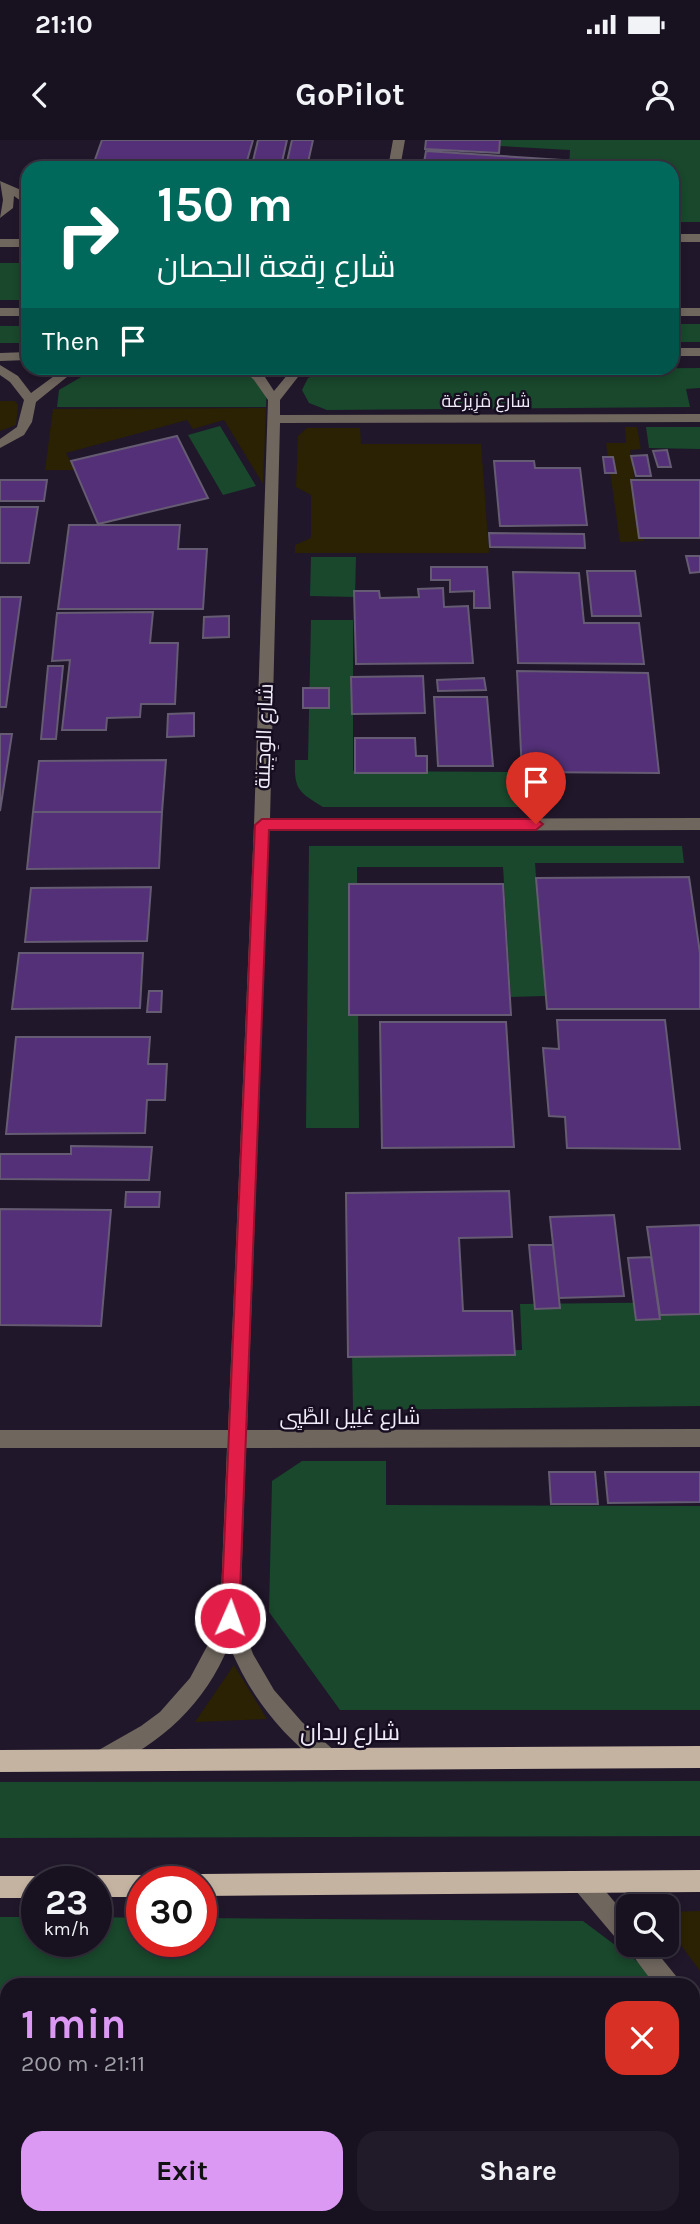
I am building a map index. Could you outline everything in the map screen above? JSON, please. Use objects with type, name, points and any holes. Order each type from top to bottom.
[{"type":"main road","name":"شارع ربدان","points":[[0,1761],[700,1757]]},
{"type":"main road","points":[[217,1885],[700,1881]]},
{"type":"main road","points":[[0,1887],[21,1886]]},
{"type":"street","points":[[395,161],[399,140]]},
{"type":"street","points":[[1,185],[21,196]]},
{"type":"street","points":[[0,215],[9,205],[10,198],[1,185]]},
{"type":"street","points":[[679,238],[700,238]]},
{"type":"street","points":[[0,243],[21,243]]},
{"type":"street","points":[[0,312],[21,312]]},
{"type":"street","points":[[679,312],[700,312]]},
{"type":"street","points":[[679,352],[700,352]]},
{"type":"street","points":[[0,357],[21,356]]},
{"type":"street","points":[[0,369],[14,379],[30,400]]},
{"type":"street","points":[[0,444],[19,435],[24,428],[30,400],[63,375]]},
{"type":"street","points":[[257,375],[274,400],[294,375]]},
{"type":"street","name":"شارع الوِجِينة","points":[[100,1760],[137,1743],[169,1719],[188,1699],[217,1655],[230,1618],[235,1440],[262,825],[274,400]]},
{"type":"street","name":"شارع مْزِيرْعَة","points":[[273,419],[700,418]]},
{"type":"street","points":[[262,825],[700,824]]},
{"type":"street","name":"شارع غَلِيل الطَّيِي","points":[[0,1439],[700,1438]]},
{"type":"street","name":"شارع الوِجِينة","points":[[230,1618],[240,1651],[269,1702],[300,1737],[329,1759]]},
{"type":"street","points":[[584,1883],[616,1921]]},
{"type":"street","points":[[646,1957],[663,1978]]},
{"type":"green space","points":[[501,140],[700,140],[700,222],[679,222],[679,161],[569,161],[570,150],[500,146]]},
{"type":"green space","points":[[0,263],[21,263],[21,300],[0,300]]},
{"type":"green space","points":[[679,324],[700,324],[700,342],[679,342]]},
{"type":"green space","points":[[0,326],[21,326],[21,343],[0,343]]},
{"type":"green space","points":[[679,368],[700,368],[700,388],[686,389],[690,407],[327,410],[309,403],[302,390],[308,378],[316,375],[679,375]]},
{"type":"green space","points":[[84,375],[257,375],[267,386],[266,407],[57,407],[59,390]]},
{"type":"green space","points":[[220,426],[256,486],[223,495],[188,435]]},
{"type":"green space","points":[[646,427],[700,427],[700,449],[649,448]]},
{"type":"green space","points":[[311,557],[356,557],[355,597],[310,596]]},
{"type":"green space","points":[[311,620],[353,620],[353,771],[519,772],[522,807],[323,807],[303,793],[295,777],[295,760],[308,760]]},
{"type":"green space","points":[[309,846],[682,846],[684,863],[535,863],[545,996],[511,997],[503,867],[357,867],[359,1128],[306,1128]]},
{"type":"green space","points":[[700,1302],[700,1406],[353,1410],[352,1352],[522,1350],[520,1304]]},
{"type":"green space","points":[[302,1461],[386,1461],[386,1505],[700,1506],[700,1710],[340,1710],[269,1612],[272,1481]]},
{"type":"green space","points":[[700,1781],[700,1836],[0,1838],[0,1782]]},
{"type":"green space","points":[[0,1917],[21,1917],[21,1957],[112,1957],[112,1917],[126,1918],[126,1957],[217,1957],[217,1918],[583,1921],[616,1946],[616,1957],[631,1957],[647,1969],[652,1978],[0,1978]]},
{"type":"sand","points":[[0,401],[15,401],[18,405],[16,425],[0,431]]},
{"type":"sand","points":[[266,408],[263,484],[224,420],[193,429],[187,420],[66,453],[75,470],[45,470],[53,409]]},
{"type":"sand","points":[[625,427],[637,427],[641,449],[630,450],[644,541],[620,542],[606,443],[626,443]]},
{"type":"sand","points":[[307,428],[360,428],[361,444],[481,444],[489,553],[295,553],[295,545],[311,538],[311,495],[296,487],[298,436]]},
{"type":"sand","points":[[234,1665],[267,1719],[195,1722]]},
{"type":"sand","points":[[700,1911],[700,1971],[679,1942],[679,1912]]},
{"type":"building","points":[[102,140],[253,140],[247,161],[94,161]]},
{"type":"building","points":[[258,140],[287,140],[282,161],[253,161]]},
{"type":"building","points":[[292,140],[313,140],[308,161],[287,161]]},
{"type":"building","points":[[426,140],[500,140],[499,153],[425,149]]},
{"type":"building","points":[[426,151],[577,161],[424,161]]},
{"type":"building","points":[[177,436],[208,498],[98,524],[71,461]]},
{"type":"building","points":[[667,450],[671,467],[658,467],[653,451]]},
{"type":"building","points":[[647,455],[651,476],[636,476],[631,456]]},
{"type":"building","points":[[603,457],[613,457],[616,473],[605,473]]},
{"type":"building","points":[[494,461],[534,461],[535,468],[580,468],[587,525],[500,526]]},
{"type":"building","points":[[0,480],[47,480],[44,501],[0,501]]},
{"type":"building","points":[[631,480],[700,480],[700,538],[639,538]]},
{"type":"building","points":[[0,507],[38,507],[29,563],[0,563]]},
{"type":"building","points":[[69,525],[180,525],[178,549],[207,549],[203,609],[58,609]]},
{"type":"building","points":[[489,533],[584,534],[585,548],[490,547]]},
{"type":"building","points":[[686,556],[700,556],[700,572],[690,573]]},
{"type":"building","points":[[431,567],[487,567],[490,608],[474,608],[474,591],[450,592],[450,580],[431,580]]},
{"type":"building","points":[[587,571],[635,571],[641,616],[592,616]]},
{"type":"building","points":[[513,572],[579,573],[584,623],[639,623],[644,664],[518,663]]},
{"type":"building","points":[[443,588],[444,607],[468,606],[473,663],[356,664],[354,591],[379,591],[380,598],[419,597],[418,589]]},
{"type":"building","points":[[0,597],[21,597],[6,707],[0,707]]},
{"type":"building","points":[[153,612],[150,643],[178,643],[175,704],[141,704],[140,717],[107,718],[106,730],[62,730],[70,660],[52,661],[57,613]]},
{"type":"building","points":[[229,616],[229,637],[203,638],[204,617]]},
{"type":"building","points":[[48,666],[63,666],[56,739],[41,739]]},
{"type":"building","points":[[517,671],[648,673],[659,773],[522,772]]},
{"type":"building","points":[[423,676],[425,713],[352,714],[351,677]]},
{"type":"building","points":[[484,678],[486,690],[438,691],[437,680]]},
{"type":"building","points":[[303,688],[329,688],[329,708],[303,708]]},
{"type":"building","points":[[434,697],[487,697],[493,766],[438,766]]},
{"type":"building","points":[[194,713],[194,736],[167,737],[168,714]]},
{"type":"building","points":[[0,734],[12,734],[0,811]]},
{"type":"building","points":[[355,738],[415,738],[416,756],[427,756],[427,773],[355,773]]},
{"type":"building","points":[[166,760],[162,812],[33,812],[39,761]]},
{"type":"building","points":[[33,812],[162,812],[159,868],[27,869]]},
{"type":"building","points":[[689,877],[700,953],[700,1009],[547,1009],[536,878]]},
{"type":"building","points":[[349,884],[503,884],[511,1015],[349,1015]]},
{"type":"building","points":[[151,887],[147,941],[25,942],[31,888]]},
{"type":"building","points":[[19,953],[143,953],[140,1008],[12,1009]]},
{"type":"building","points":[[149,991],[162,991],[161,1012],[147,1012]]},
{"type":"building","points":[[557,1020],[665,1020],[680,1149],[567,1148],[565,1117],[549,1116],[543,1048],[559,1049]]},
{"type":"building","points":[[380,1022],[506,1022],[514,1147],[382,1148]]},
{"type":"building","points":[[16,1037],[150,1037],[148,1064],[167,1064],[165,1100],[147,1100],[145,1133],[6,1134]]},
{"type":"building","points":[[71,1146],[152,1147],[149,1180],[0,1179],[0,1154],[71,1154]]},
{"type":"building","points":[[509,1191],[512,1237],[459,1238],[463,1311],[512,1311],[515,1355],[348,1357],[346,1193]]},
{"type":"building","points":[[126,1192],[160,1192],[159,1207],[125,1207]]},
{"type":"building","points":[[0,1209],[111,1210],[101,1326],[0,1325]]},
{"type":"building","points":[[614,1215],[624,1296],[559,1298],[550,1217]]},
{"type":"building","points":[[700,1225],[700,1314],[660,1315],[647,1227]]},
{"type":"building","points":[[529,1245],[553,1245],[560,1308],[535,1309]]},
{"type":"building","points":[[651,1257],[660,1319],[636,1320],[628,1258]]},
{"type":"building","points":[[549,1472],[595,1472],[598,1504],[551,1504]]},
{"type":"building","points":[[605,1472],[700,1472],[700,1502],[608,1503]]},
{"type":"route","points":[[230,1618],[235,1440],[262,825],[536,824]]}]
